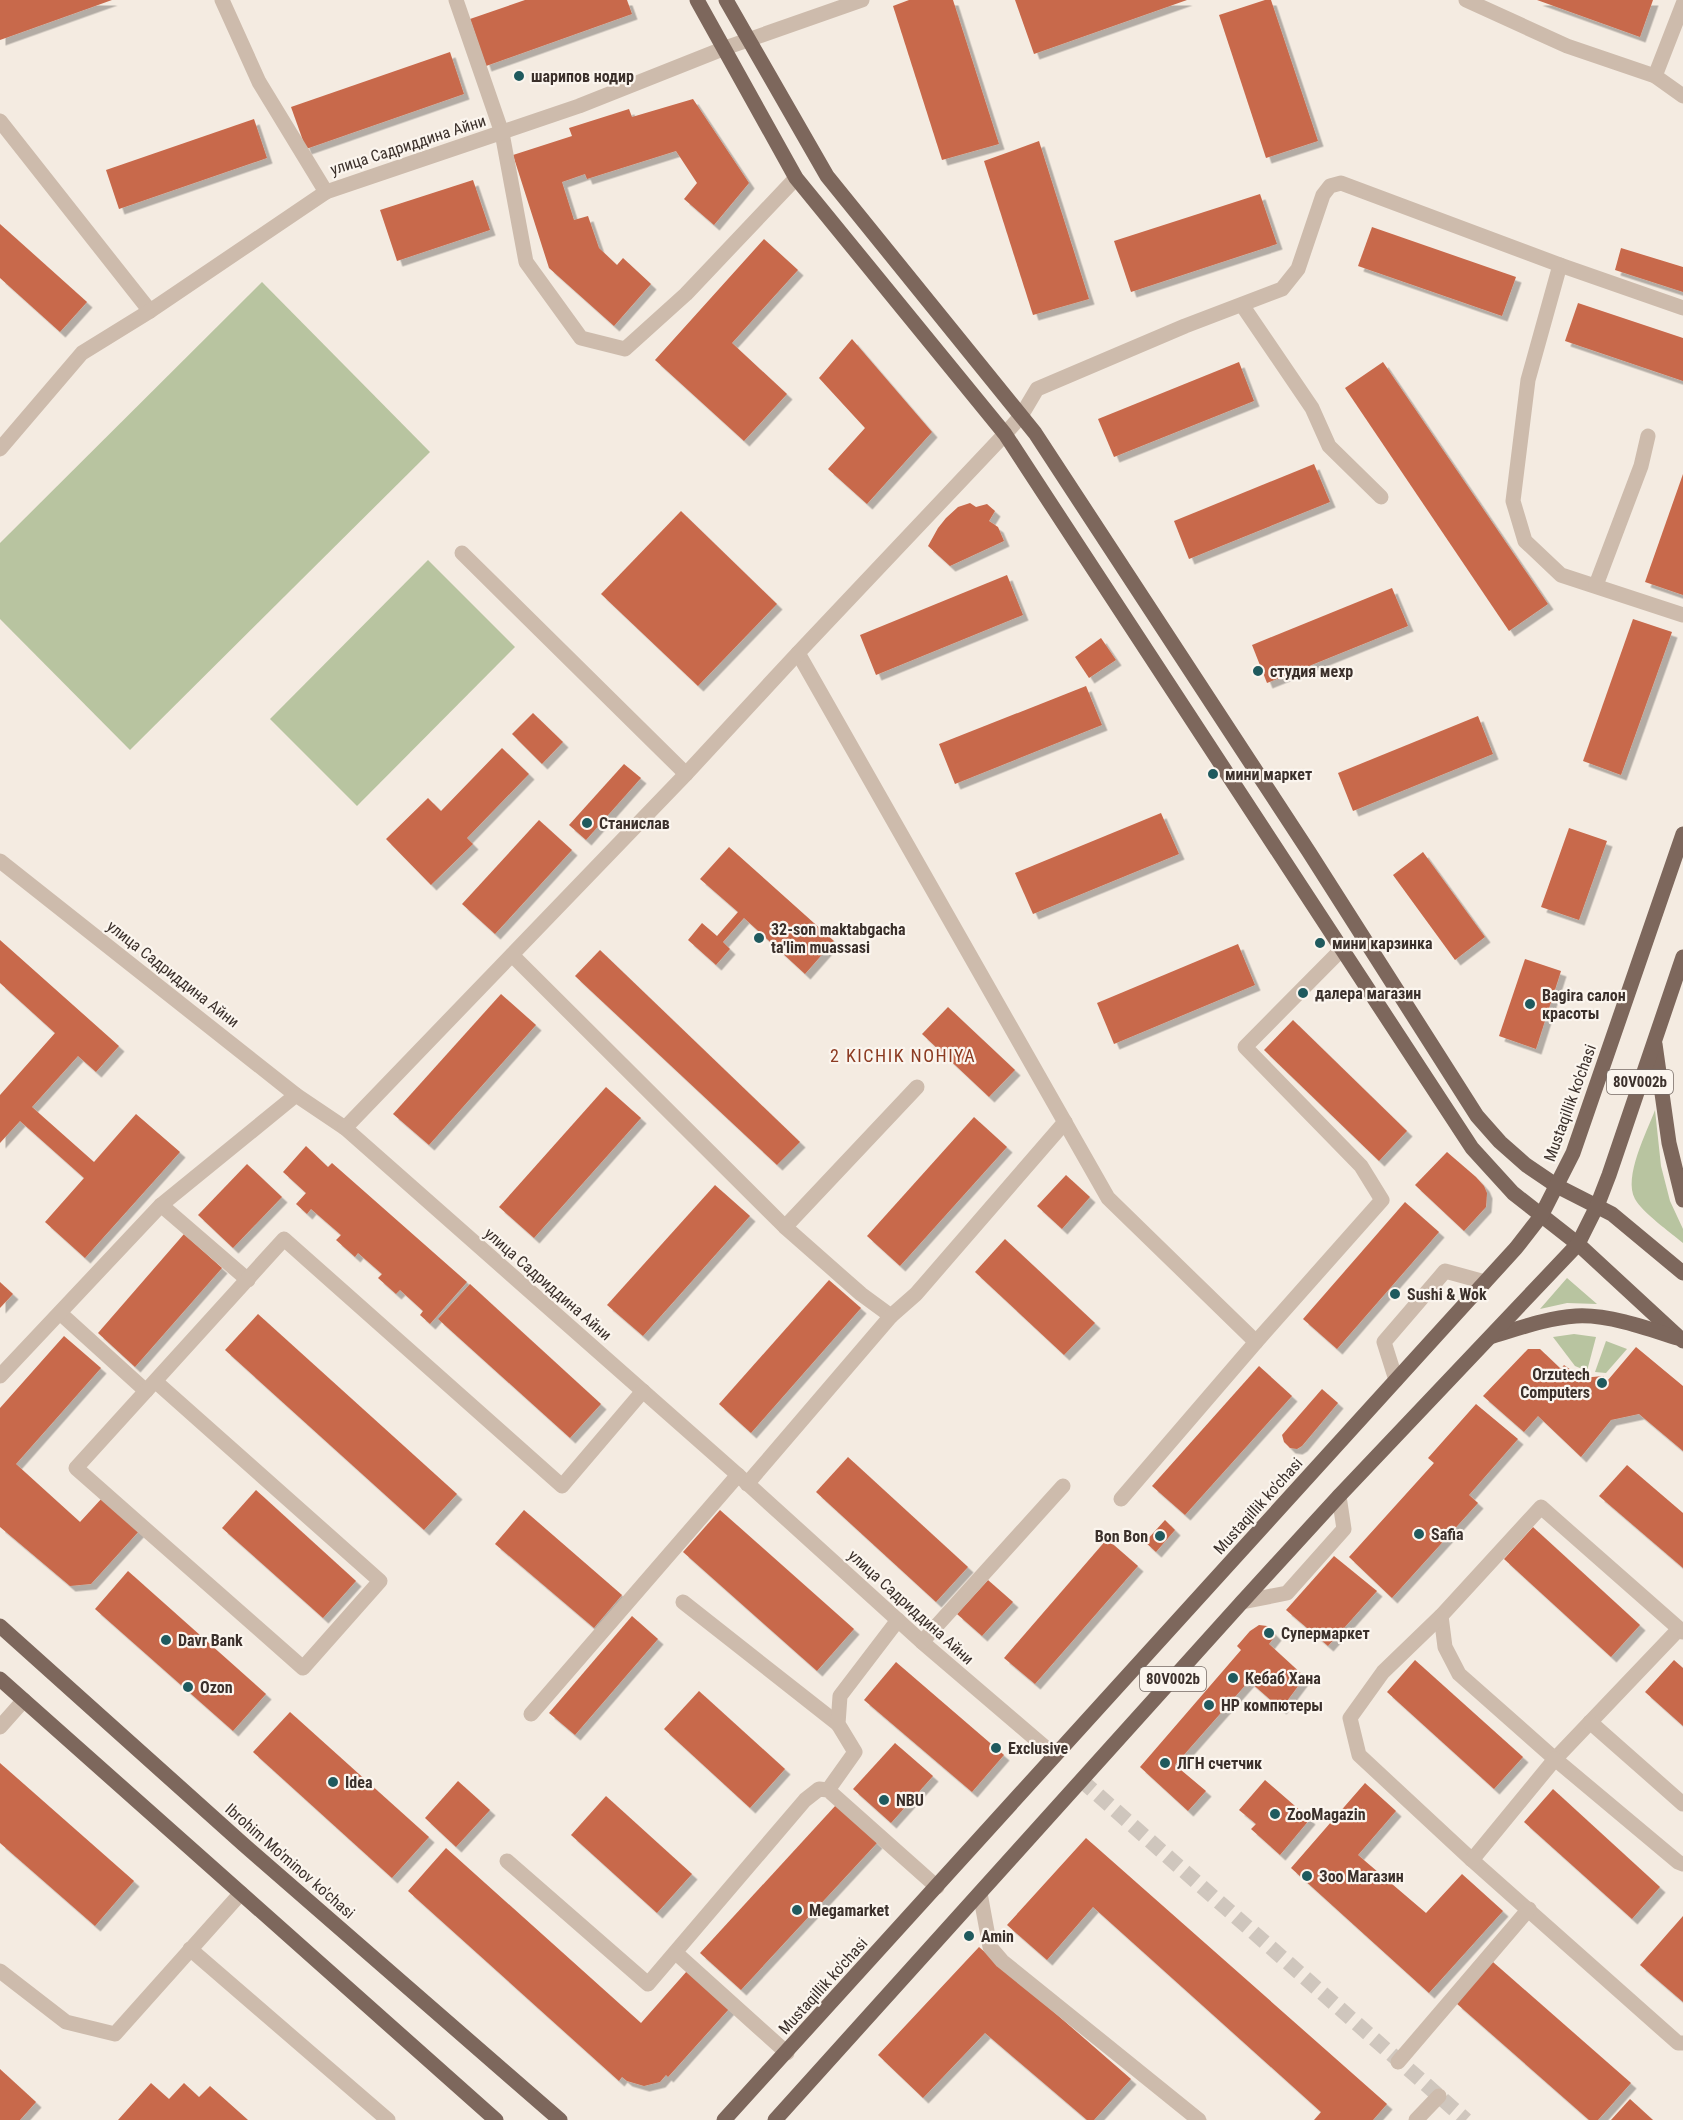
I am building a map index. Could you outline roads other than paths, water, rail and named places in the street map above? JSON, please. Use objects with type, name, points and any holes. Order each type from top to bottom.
[{"type":"main road","points":[[697,0],[796,178],[1005,434],[1477,1155],[1513,1193],[1578,1244],[1682,1340]]},
{"type":"main road","points":[[726,0],[827,176],[1022,416],[1052,458],[1303,842],[1477,1116],[1500,1142],[1526,1165],[1557,1186],[1612,1214],[1683,1273]]},
{"type":"main road","name":"Mustaqillik ko'chasi","points":[[724,2120],[1516,1248],[1541,1216],[1573,1153],[1683,834]]},
{"type":"main road","name":"80V002b","points":[[775,2120],[1339,1496],[1578,1244],[1598,1206],[1683,957]]},
{"type":"main road","points":[[1654,1041],[1670,1143],[1683,1200]]},
{"type":"main road","points":[[1490,1337],[1537,1323],[1579,1315],[1633,1324],[1682,1340]]},
{"type":"main road","name":"Ibrohim Mo'minov ko'chasi","points":[[0,1626],[243,1844],[560,2120]]},
{"type":"main road","points":[[0,1679],[496,2120]]},
{"type":"street","points":[[222,0],[259,82],[326,192]]},
{"type":"street","points":[[456,0],[502,133],[526,262],[581,338],[625,349],[686,294],[796,178]]},
{"type":"street","name":"улица Садриддина Айни","points":[[0,449],[82,353],[150,311],[326,192],[579,106],[725,48],[862,0]]},
{"type":"street","points":[[1466,0],[1567,46],[1655,76],[1683,96]]},
{"type":"street","points":[[1655,76],[1683,4]]},
{"type":"street","points":[[0,121],[150,311]]},
{"type":"street","points":[[345,1128],[686,774],[1022,416],[1037,389],[1185,326],[1282,289],[1298,269],[1323,195],[1330,186],[1341,183],[1560,265],[1683,308]]},
{"type":"street","points":[[1560,265],[1528,380],[1514,501],[1525,541],[1561,575],[1683,615]]},
{"type":"street","points":[[1242,304],[1312,408],[1329,446],[1381,497]]},
{"type":"street","points":[[1596,585],[1641,465],[1648,436]]},
{"type":"street","points":[[462,553],[686,774]]},
{"type":"street","points":[[798,653],[1108,1198],[1256,1342]]},
{"type":"street","name":"улица Садриддина Айни","points":[[0,861],[296,1095],[345,1128],[644,1391],[922,1642],[1054,1755]]},
{"type":"street","points":[[1121,1499],[1382,1200],[1361,1166],[1245,1047],[1341,950]]},
{"type":"street","points":[[512,955],[785,1227],[861,1294],[891,1316]]},
{"type":"street","points":[[785,1227],[917,1087]]},
{"type":"street","points":[[0,1376],[161,1205],[296,1095]]},
{"type":"street","points":[[531,1714],[891,1316],[916,1294],[1065,1122]]},
{"type":"street","points":[[161,1205],[248,1280]]},
{"type":"street","points":[[60,1313],[151,1386],[380,1581],[303,1668],[76,1468],[151,1386],[248,1280],[284,1239],[562,1486],[644,1391]]},
{"type":"street","points":[[1396,1380],[1384,1342],[1445,1271],[1485,1282]]},
{"type":"street","points":[[922,1642],[1063,1486]]},
{"type":"street","points":[[1242,1602],[1287,1593],[1344,1529],[1339,1496]]},
{"type":"street","points":[[1472,1860],[1555,1759],[1681,1630],[1541,1507],[1441,1616],[1383,1672],[1350,1718],[1359,1755],[1472,1860],[1678,2043],[1683,2043]]},
{"type":"street","points":[[683,1602],[838,1724],[855,1752],[828,1790]]},
{"type":"street","points":[[1441,1616],[1445,1647],[1459,1674],[1555,1759],[1683,1864]]},
{"type":"street","points":[[838,1724],[840,1696],[898,1620]]},
{"type":"street","points":[[0,1727],[24,1700]]},
{"type":"street","points":[[1590,1722],[1683,1804]]},
{"type":"street","points":[[507,1862],[648,1984],[805,1800],[819,1789],[828,1790],[937,1887]]},
{"type":"street","points":[[0,1971],[66,2022],[115,2034],[241,1893]]},
{"type":"street","points":[[980,1893],[990,1947],[1002,1961],[1199,2120]]},
{"type":"street","points":[[1398,2062],[1529,1909]]},
{"type":"street","points":[[190,1949],[388,2120]]},
{"type":"street","points":[[676,1953],[787,2053]]},
{"type":"street","points":[[1416,2120],[1439,2096]]},
{"type":"tunnel","points":[[1081,1780],[1466,2120]]},
{"type":"place","name":"шарипов нодир","points":[[519,76]]},
{"type":"place","name":"студия мехр","points":[[1258,671]]},
{"type":"place","name":"мини маркет","points":[[1213,774]]},
{"type":"place","name":"Станислав","points":[[587,823]]},
{"type":"place","name":"32-son maktabgacha ta'lim muassasi","points":[[759,938]]},
{"type":"place","name":"мини карзинка","points":[[1320,943]]},
{"type":"place","name":"далера магазин","points":[[1303,993]]},
{"type":"place","name":"Bagira салон красоты","points":[[1530,1004]]},
{"type":"place","name":"Sushi & Wok","points":[[1395,1294]]},
{"type":"place","name":"Orzutech Computers","points":[[1602,1383]]},
{"type":"place","name":"Safia","points":[[1419,1534]]},
{"type":"place","name":"Bon Bon","points":[[1160,1536]]},
{"type":"place","name":"Супермаркет","points":[[1269,1633]]},
{"type":"place","name":"Davr Bank","points":[[166,1640]]},
{"type":"place","name":"Кебаб Хана","points":[[1233,1678]]},
{"type":"place","name":"Ozon","points":[[188,1687]]},
{"type":"place","name":"HP компютеры","points":[[1209,1705]]},
{"type":"place","name":"Exclusive","points":[[996,1748]]},
{"type":"place","name":"ЛГН счетчик","points":[[1165,1763]]},
{"type":"place","name":"Idea","points":[[333,1782]]},
{"type":"place","name":"NBU","points":[[884,1800]]},
{"type":"place","name":"ZooMagazin","points":[[1275,1814]]},
{"type":"place","name":"Зоо Магазин","points":[[1307,1876]]},
{"type":"place","name":"Megamarket","points":[[797,1910]]},
{"type":"place","name":"Amin","points":[[969,1936]]},
{"type":"district","name":"2 KICHIK NOHIYA","points":[[903,1055]]}]
